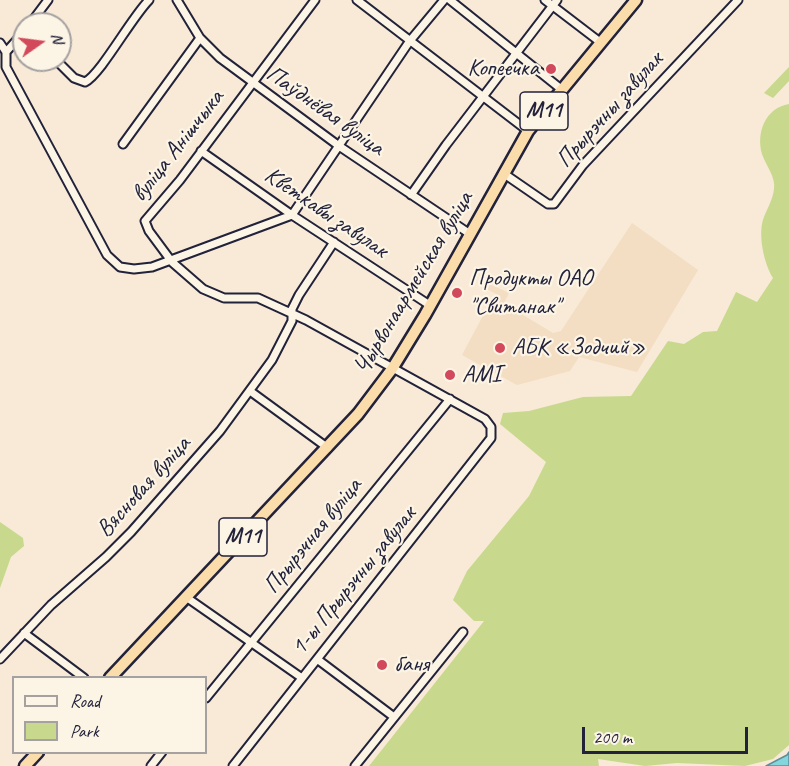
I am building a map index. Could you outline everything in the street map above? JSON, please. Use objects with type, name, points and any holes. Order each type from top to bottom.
[{"type":"highway","name":"Чырвонаармейская вуліца","points":[[112,676],[328,448],[392,369],[431,306],[503,173],[528,132],[561,88],[636,0]]},
{"type":"highway","points":[[25,766],[37,754]]},
{"type":"street","points":[[68,72],[74,78],[85,82],[94,78],[121,35],[149,0]]},
{"type":"street","name":"Паўднёвая вуліца","points":[[177,0],[200,38],[220,58],[339,146],[470,234]]},
{"type":"street","name":"вуліца Анішчыка","points":[[315,0],[145,221],[149,231],[172,262],[203,289],[224,298],[258,298],[485,419]]},
{"type":"street","points":[[357,0],[528,132]]},
{"type":"street","points":[[0,43],[6,52],[6,68],[107,255],[120,267],[134,269],[172,262],[292,215],[409,42],[444,0]]},
{"type":"street","points":[[450,0],[561,88]]},
{"type":"street","points":[[545,0],[555,3],[600,42]]},
{"type":"street","name":"Прырэчны завулак","points":[[503,173],[548,204],[554,204],[606,139],[738,0]]},
{"type":"street","points":[[411,195],[555,3]]},
{"type":"street","points":[[123,144],[200,38]]},
{"type":"street","points":[[6,52],[12,45]]},
{"type":"street","name":"Кветкавы завулак","points":[[201,151],[292,215],[431,306]]},
{"type":"street","name":"Вясновая вуліца","points":[[0,659],[51,604],[106,557],[131,532],[190,465],[250,391],[272,360],[292,318],[292,309],[299,295],[334,242]]},
{"type":"street","points":[[250,391],[328,448]]},
{"type":"street","name":"Прырэчная вуліца","points":[[207,697],[450,399]]},
{"type":"street","name":"1-ы Прырэчны завулак","points":[[233,766],[485,448],[491,438],[491,427],[485,419]]},
{"type":"street","points":[[186,597],[302,678]]},
{"type":"street","points":[[355,766],[463,632]]},
{"type":"street","points":[[24,633],[81,676]]},
{"type":"street","points":[[317,659],[394,717]]},
{"type":"street","points":[[151,766],[161,754]]},
{"type":"shaded area","points":[[632,223],[698,270],[637,372],[579,357],[570,371],[517,385],[462,355],[486,310],[492,313],[500,296],[485,288],[487,283],[509,293],[504,303],[508,306],[553,333],[561,331]]},
{"type":"green space","points":[[789,67],[789,81],[773,98],[764,93]]},
{"type":"green space","points":[[789,104],[789,745],[773,759],[745,766],[677,763],[645,766],[598,759],[599,766],[369,766],[484,621],[474,621],[453,600],[467,571],[529,496],[546,462],[500,424],[503,413],[529,411],[583,397],[631,396],[668,341],[684,344],[703,332],[717,331],[736,292],[757,302],[773,278],[763,252],[761,231],[774,185],[762,154],[760,138],[768,116],[781,106]]},
{"type":"green space","points":[[0,522],[23,538],[24,546],[11,557],[0,588]]},
{"type":"water","points":[[789,752],[789,766],[766,766],[787,755]]},
{"type":"place","name":"Копеечка","points":[[551,69]]},
{"type":"place","name":"Продукты ОАО \"Свитанак\"","points":[[457,293]]},
{"type":"place","name":"АБК «Зодчий»","points":[[500,348]]},
{"type":"place","name":"AMI","points":[[450,375]]},
{"type":"place","name":"баня","points":[[382,665]]}]
